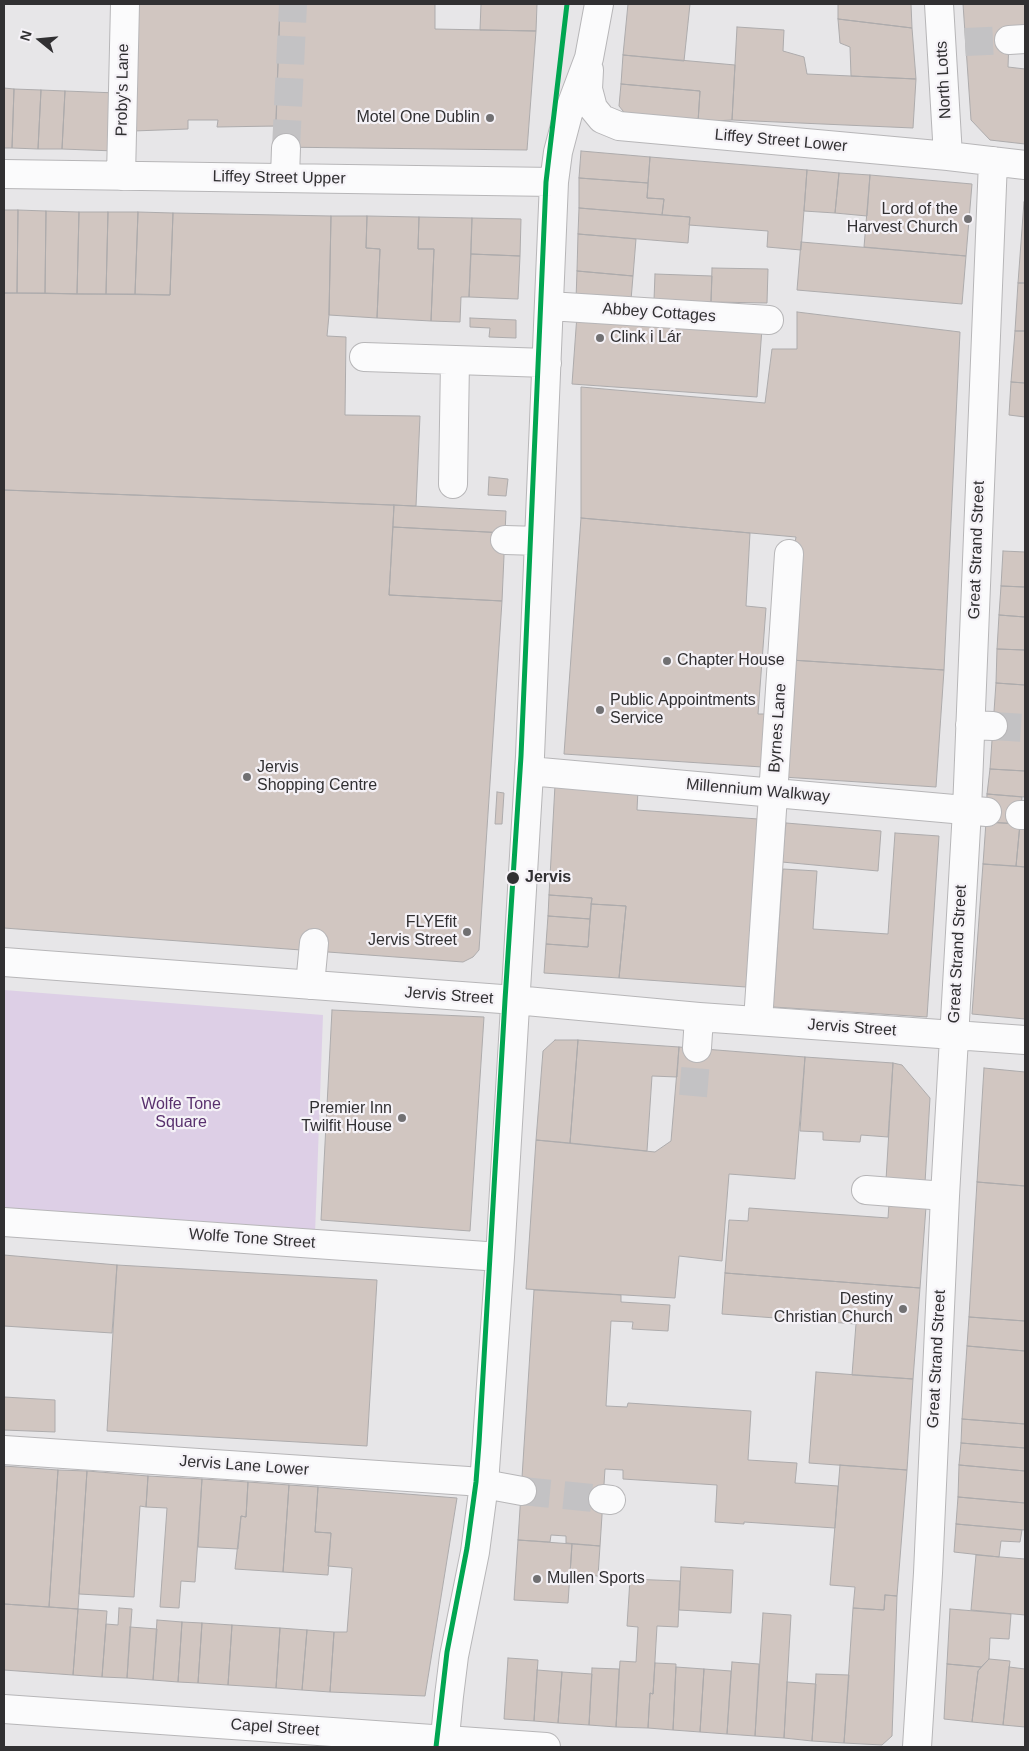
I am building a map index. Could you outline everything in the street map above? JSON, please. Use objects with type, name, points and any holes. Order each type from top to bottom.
[{"type":"street","name":"Proby's Lane","points":[[121,176],[125,4]]},
{"type":"street","points":[[445,1743],[454,1656],[474,1552],[484,1484],[500,1256],[529,771],[554,182],[558,152],[568,114],[589,58],[599,4]]},
{"type":"street","name":"North Lotts","points":[[939,4],[953,42],[948,156]]},
{"type":"street","name":"Liffey Street Lower","points":[[589,58],[588,89],[593,108],[602,119],[619,126],[948,156],[1025,165]]},
{"type":"street","points":[[285,177],[286,148]]},
{"type":"street","name":"Great Strand Street","points":[[918,1747],[953,1036],[977,811],[982,726],[993,161]]},
{"type":"street","name":"Liffey Street Upper","points":[[4,174],[554,182]]},
{"type":"street","name":"Abbey Cottages","points":[[549,306],[769,320]]},
{"type":"street","points":[[364,357],[547,364]]},
{"type":"street","points":[[453,484],[455,360]]},
{"type":"street","points":[[505,540],[539,541]]},
{"type":"street","name":"Byrnes Lane","points":[[758,1021],[789,554]]},
{"type":"street","name":"Millennium Walkway","points":[[529,771],[977,811]]},
{"type":"street","points":[[310,985],[314,943]]},
{"type":"street","name":"Jervis Street","points":[[4,962],[516,1000],[699,1017],[1025,1040]]},
{"type":"street","points":[[697,1048],[699,1017]]},
{"type":"street","points":[[866,1190],[945,1196]]},
{"type":"street","name":"Wolfe Tone Street","points":[[4,1222],[500,1256]]},
{"type":"street","name":"Jervis Lane Lower","points":[[4,1450],[448,1480],[522,1491]]},
{"type":"street","name":"Capel Street","points":[[4,1709],[445,1743],[546,1747]]},
{"type":"green space","name":"Wolfe Tone Square","points":[[4,990],[323,1015],[315,1234],[4,1210]]},
{"type":"building","points":[[133,4],[280,4],[276,126],[217,127],[218,120],[188,120],[188,129],[133,131]]},
{"type":"building","name":"Motel One Dublin","points":[[280,4],[435,4],[435,29],[536,31],[527,150],[275,147]]},
{"type":"building","points":[[481,4],[537,4],[536,31],[480,30]]},
{"type":"building","points":[[628,4],[690,4],[684,61],[623,55]]},
{"type":"building","points":[[838,4],[911,4],[912,28],[838,19]]},
{"type":"building","points":[[963,4],[1025,4],[1025,29],[1009,40],[1008,67],[1025,69],[1025,144],[990,140],[971,120]]},
{"type":"building","points":[[838,19],[912,28],[916,79],[851,76],[850,47],[840,43]]},
{"type":"building","points":[[737,27],[784,30],[783,51],[804,57],[807,74],[916,79],[913,128],[732,120]]},
{"type":"building","points":[[623,55],[735,65],[732,120],[698,122],[700,91],[621,84]]},
{"type":"building","points":[[621,84],[700,91],[698,122],[627,116],[619,106]]},
{"type":"building","points":[[4,88],[14,89],[12,148],[4,148]]},
{"type":"building","points":[[14,89],[41,90],[38,149],[12,148]]},
{"type":"building","points":[[41,90],[65,91],[62,149],[38,149]]},
{"type":"building","points":[[65,91],[117,93],[115,151],[62,149]]},
{"type":"building","points":[[581,151],[650,157],[648,183],[579,178]]},
{"type":"building","points":[[650,157],[807,170],[801,250],[767,247],[768,231],[689,225],[690,217],[662,215],[664,199],[647,198]]},
{"type":"building","points":[[807,170],[839,173],[835,213],[804,211]]},
{"type":"building","points":[[839,173],[870,175],[867,216],[835,213]]},
{"type":"building","points":[[870,175],[972,184],[966,256],[864,247]]},
{"type":"building","points":[[579,178],[648,183],[647,198],[664,199],[662,215],[579,208]]},
{"type":"building","points":[[1024,202],[1025,283],[1018,283]]},
{"type":"building","points":[[579,208],[690,217],[688,243],[578,234]]},
{"type":"building","points":[[4,210],[18,210],[17,293],[4,293]]},
{"type":"building","points":[[18,210],[46,211],[45,293],[17,293]]},
{"type":"building","points":[[46,211],[79,212],[77,294],[45,293]]},
{"type":"building","points":[[79,212],[108,212],[106,294],[77,294]]},
{"type":"building","points":[[108,212],[138,212],[135,294],[106,294]]},
{"type":"building","points":[[138,212],[173,213],[170,295],[135,294]]},
{"type":"building","points":[[173,213],[331,216],[327,336],[346,337],[345,415],[420,416],[416,506],[4,490],[4,293],[170,295]]},
{"type":"building","points":[[331,216],[367,216],[366,248],[380,249],[377,318],[329,315]]},
{"type":"building","points":[[367,216],[419,217],[418,249],[434,249],[431,321],[377,318],[380,249],[366,248]]},
{"type":"building","points":[[419,217],[472,218],[469,297],[461,297],[460,322],[431,321],[434,249],[418,249]]},
{"type":"building","points":[[472,218],[521,219],[520,256],[471,254]]},
{"type":"building","points":[[578,234],[636,239],[633,276],[577,271]]},
{"type":"building","points":[[801,242],[966,256],[962,304],[797,290]]},
{"type":"building","points":[[471,254],[520,256],[518,299],[469,297]]},
{"type":"building","points":[[712,268],[768,269],[767,303],[711,302]]},
{"type":"building","points":[[577,271],[633,276],[631,300],[576,299]]},
{"type":"building","points":[[655,274],[712,276],[711,302],[654,300]]},
{"type":"building","points":[[1018,283],[1025,283],[1025,331],[1015,331]]},
{"type":"building","points":[[797,312],[960,332],[944,670],[791,660],[786,594],[796,537],[581,518],[581,387],[765,403],[772,349],[797,349]]},
{"type":"building","points":[[577,315],[762,328],[757,397],[572,384]]},
{"type":"building","points":[[470,318],[516,320],[516,338],[489,337],[490,328],[470,327]]},
{"type":"building","points":[[1015,331],[1025,331],[1025,383],[1011,382]]},
{"type":"building","points":[[1011,382],[1025,383],[1025,417],[1009,415]]},
{"type":"building","points":[[489,477],[508,479],[506,496],[488,495]]},
{"type":"building","name":"Jervis Shopping Centre","points":[[4,490],[394,505],[389,595],[502,601],[479,950],[473,957],[463,962],[4,928]]},
{"type":"building","points":[[394,505],[506,511],[505,533],[393,527]]},
{"type":"building","name":"Chapter House","points":[[581,518],[750,533],[746,606],[766,608],[758,714],[766,714],[762,767],[564,754]]},
{"type":"building","points":[[393,527],[505,533],[502,601],[389,595]]},
{"type":"building","points":[[1003,551],[1025,552],[1025,587],[1001,586]]},
{"type":"building","points":[[1001,586],[1025,587],[1025,617],[999,615]]},
{"type":"building","points":[[999,615],[1025,617],[1025,650],[997,649]]},
{"type":"building","points":[[997,649],[1025,650],[1025,685],[996,683]]},
{"type":"building","points":[[791,660],[944,670],[936,787],[783,777]]},
{"type":"building","points":[[996,683],[1025,685],[1025,771],[990,769]]},
{"type":"building","points":[[990,769],[1025,771],[1025,797],[987,794]]},
{"type":"building","points":[[555,785],[638,790],[637,810],[758,819],[746,987],[619,978],[626,906],[591,904],[592,898],[549,895]]},
{"type":"building","points":[[497,792],[504,793],[502,824],[495,824]]},
{"type":"building","points":[[987,794],[1022,797],[1020,824],[986,822]]},
{"type":"building","points":[[986,822],[1020,824],[1016,866],[983,864]]},
{"type":"building","points":[[786,823],[881,831],[878,871],[782,862]]},
{"type":"building","points":[[1020,824],[1025,824],[1025,867],[1016,866]]},
{"type":"building","points":[[895,833],[939,836],[927,1017],[773,1007],[783,869],[817,871],[813,929],[888,934]]},
{"type":"building","points":[[983,864],[1025,867],[1025,1019],[972,1014]]},
{"type":"building","points":[[549,895],[592,898],[590,919],[548,916]]},
{"type":"building","points":[[591,904],[626,906],[619,978],[544,973],[546,944],[588,947]]},
{"type":"building","points":[[548,916],[590,919],[588,947],[546,944]]},
{"type":"building","name":"Premier Inn Twilfit House","points":[[332,1010],[484,1017],[470,1231],[321,1220]]},
{"type":"building","points":[[555,1040],[578,1040],[570,1143],[536,1140],[543,1051]]},
{"type":"building","points":[[578,1040],[679,1047],[677,1077],[652,1076],[647,1151],[570,1143]]},
{"type":"building","points":[[679,1047],[805,1057],[795,1179],[729,1174],[722,1261],[679,1256],[675,1298],[526,1289],[536,1140],[655,1152],[671,1141]]},
{"type":"building","points":[[805,1057],[893,1063],[888,1137],[861,1135],[860,1142],[823,1140],[823,1132],[800,1131]]},
{"type":"building","points":[[893,1063],[902,1065],[930,1098],[925,1183],[886,1180]]},
{"type":"building","points":[[984,1068],[1025,1072],[1025,1186],[977,1182]]},
{"type":"building","points":[[977,1182],[1025,1186],[1025,1321],[969,1317]]},
{"type":"building","points":[[889,1204],[926,1207],[920,1288],[725,1273],[729,1220],[748,1221],[749,1208],[888,1218]]},
{"type":"building","points":[[4,1255],[117,1265],[112,1333],[4,1326]]},
{"type":"building","points":[[117,1265],[377,1280],[367,1446],[107,1431]]},
{"type":"building","points":[[725,1273],[920,1288],[913,1379],[852,1375],[856,1324],[722,1314]]},
{"type":"building","points":[[534,1290],[621,1295],[621,1302],[670,1305],[668,1331],[632,1329],[633,1322],[611,1321],[606,1406],[627,1407],[628,1403],[751,1411],[748,1460],[797,1463],[795,1483],[838,1486],[835,1528],[715,1522],[717,1485],[623,1479],[623,1470],[605,1469],[600,1546],[566,1543],[566,1536],[551,1535],[550,1542],[518,1540]]},
{"type":"building","points":[[969,1317],[1025,1321],[1025,1351],[967,1346]]},
{"type":"building","points":[[967,1346],[1025,1351],[1025,1424],[962,1419]]},
{"type":"building","points":[[816,1372],[913,1379],[907,1470],[809,1463]]},
{"type":"building","points":[[4,1397],[55,1400],[55,1432],[4,1430]]},
{"type":"building","points":[[962,1419],[1025,1424],[1025,1448],[961,1443]]},
{"type":"building","points":[[961,1443],[1025,1448],[1025,1471],[959,1465]]},
{"type":"building","points":[[840,1465],[907,1470],[897,1596],[885,1595],[884,1610],[853,1608],[855,1587],[830,1585]]},
{"type":"building","points":[[959,1465],[1025,1471],[1025,1503],[958,1497]]},
{"type":"building","points":[[4,1466],[58,1470],[49,1607],[4,1604]]},
{"type":"building","points":[[58,1470],[87,1471],[78,1609],[49,1607]]},
{"type":"building","points":[[87,1471],[148,1476],[146,1507],[140,1506],[134,1597],[79,1594]]},
{"type":"building","points":[[148,1476],[202,1479],[195,1582],[181,1581],[179,1608],[160,1607],[167,1508],[146,1507]]},
{"type":"building","points":[[202,1479],[248,1482],[246,1517],[241,1516],[238,1549],[198,1547]]},
{"type":"building","points":[[248,1482],[289,1485],[283,1572],[235,1569],[241,1516],[246,1517]]},
{"type":"building","points":[[289,1485],[318,1487],[315,1532],[331,1533],[328,1575],[283,1572]]},
{"type":"building","points":[[318,1487],[457,1498],[425,1696],[330,1692],[334,1632],[347,1632],[352,1568],[328,1566],[331,1533],[315,1532]]},
{"type":"building","points":[[958,1497],[1025,1503],[1025,1530],[956,1524]]},
{"type":"building","points":[[956,1524],[1022,1530],[1020,1542],[1001,1541],[999,1557],[954,1552]]},
{"type":"building","points":[[518,1540],[572,1544],[568,1603],[514,1600]]},
{"type":"building","points":[[572,1544],[600,1546],[598,1576],[570,1574]]},
{"type":"building","points":[[976,1555],[1025,1559],[1025,1615],[971,1610]]},
{"type":"building","points":[[681,1567],[733,1570],[731,1613],[679,1610]]},
{"type":"building","points":[[630,1579],[680,1581],[678,1627],[657,1626],[653,1694],[650,1693],[648,1728],[616,1727],[620,1661],[636,1662],[638,1627],[627,1626]]},
{"type":"building","points":[[885,1595],[897,1596],[892,1736],[882,1745],[844,1743],[853,1608],[884,1610]]},
{"type":"building","points":[[4,1604],[78,1609],[73,1675],[4,1670]]},
{"type":"building","points":[[119,1608],[132,1609],[127,1678],[102,1677],[106,1624],[118,1625]]},
{"type":"building","points":[[78,1609],[107,1611],[102,1677],[73,1675]]},
{"type":"building","points":[[950,1609],[1011,1614],[1009,1639],[990,1638],[989,1659],[981,1667],[947,1664]]},
{"type":"building","points":[[763,1613],[791,1615],[784,1738],[755,1736]]},
{"type":"building","points":[[157,1620],[182,1622],[178,1682],[153,1680]]},
{"type":"building","points":[[182,1622],[202,1623],[198,1683],[178,1682]]},
{"type":"building","points":[[202,1623],[232,1625],[228,1685],[198,1683]]},
{"type":"building","points":[[232,1625],[280,1628],[276,1688],[228,1685]]},
{"type":"building","points":[[130,1627],[157,1629],[153,1680],[127,1678]]},
{"type":"building","points":[[280,1628],[307,1630],[302,1690],[276,1688]]},
{"type":"building","points":[[307,1630],[334,1632],[330,1692],[302,1690]]},
{"type":"building","points":[[508,1658],[538,1660],[534,1721],[504,1719]]},
{"type":"building","points":[[989,1659],[1010,1661],[1003,1725],[972,1722],[978,1671]]},
{"type":"building","points":[[732,1662],[759,1664],[755,1736],[727,1734]]},
{"type":"building","points":[[655,1663],[676,1664],[673,1730],[648,1728],[650,1693],[653,1694]]},
{"type":"building","points":[[947,1664],[981,1667],[978,1671],[972,1722],[944,1719]]},
{"type":"building","points":[[676,1667],[704,1669],[700,1732],[673,1730]]},
{"type":"building","points":[[1009,1667],[1025,1669],[1025,1727],[1003,1725]]},
{"type":"building","points":[[592,1668],[619,1669],[616,1727],[589,1725]]},
{"type":"building","points":[[704,1669],[731,1671],[727,1734],[700,1732]]},
{"type":"building","points":[[537,1670],[562,1672],[558,1723],[534,1721]]},
{"type":"building","points":[[562,1672],[592,1674],[589,1725],[558,1723]]},
{"type":"building","points":[[816,1674],[849,1675],[844,1743],[812,1741]]},
{"type":"building","points":[[787,1682],[816,1684],[812,1741],[784,1738]]},
{"type":"tunnel","points":[[286,148],[293,4]]},
{"type":"tunnel","points":[[965,42],[1009,40]]},
{"type":"tunnel","points":[[993,726],[1025,728]]},
{"type":"tunnel","points":[[693,1096],[697,1048]]},
{"type":"tunnel","points":[[522,1491],[603,1499]]},
{"type":"transit line","points":[[436,1747],[447,1652],[467,1548],[479,1443],[521,756],[546,182],[567,4]]},
{"type":"place","name":"Motel One Dublin","points":[[490,118]]},
{"type":"place","name":"Lord of the Harvest Church","points":[[968,219]]},
{"type":"place","name":"Clink i Lár","points":[[600,338]]},
{"type":"place","name":"Chapter House","points":[[667,661]]},
{"type":"place","name":"Public Appointments Service","points":[[600,710]]},
{"type":"place","name":"Jervis Shopping Centre","points":[[247,777]]},
{"type":"place","name":"Jervis","points":[[513,878]]},
{"type":"place","name":"FLYEfit Jervis Street","points":[[467,932]]},
{"type":"place","name":"Premier Inn Twilfit House","points":[[402,1118]]},
{"type":"place","name":"Destiny Christian Church","points":[[903,1309]]},
{"type":"place","name":"Mullen Sports","points":[[537,1579]]}]
